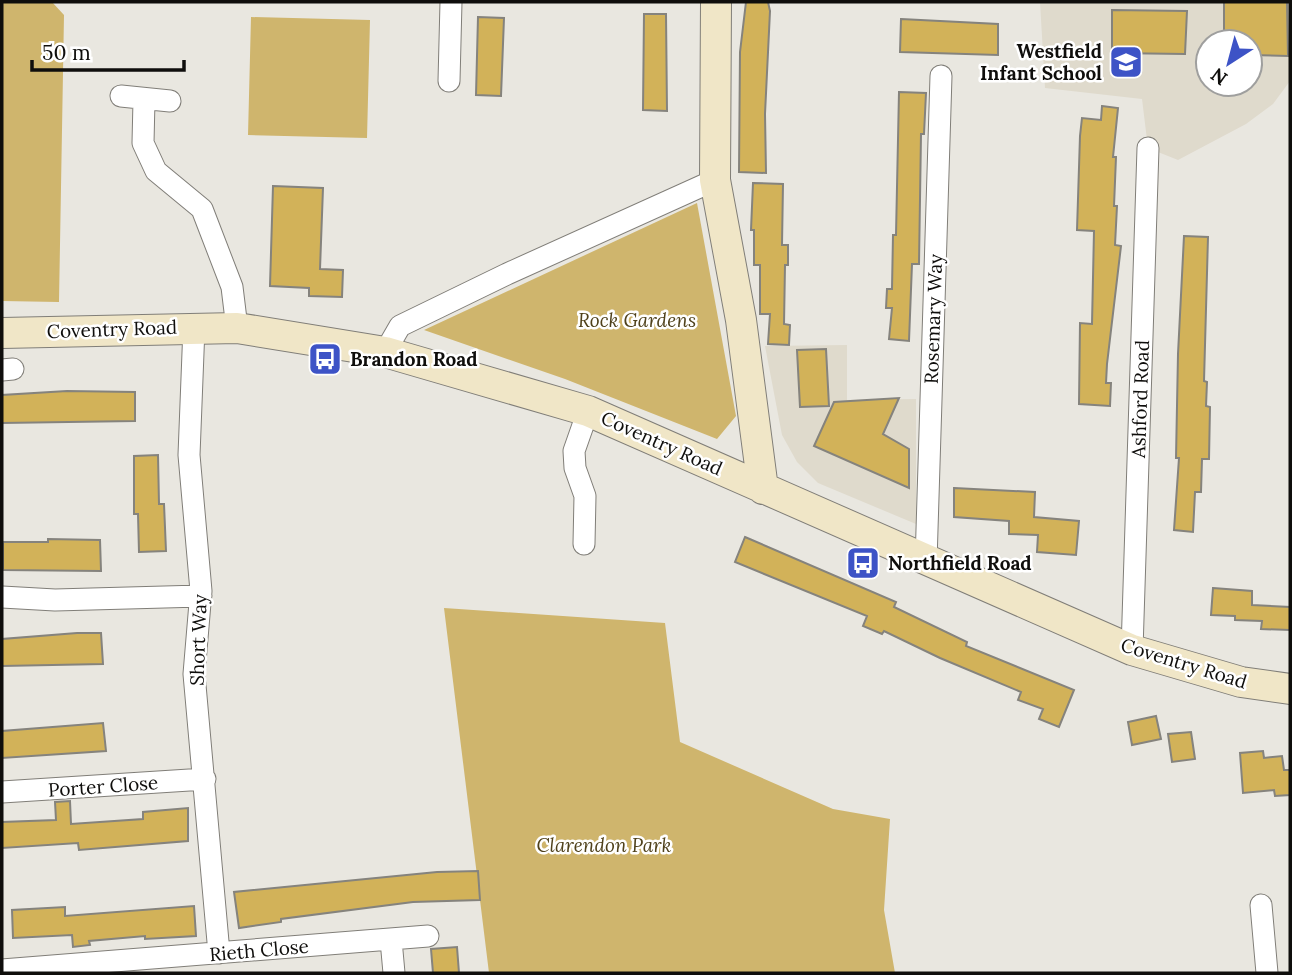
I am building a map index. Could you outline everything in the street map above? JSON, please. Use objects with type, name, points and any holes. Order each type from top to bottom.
[{"type":"main road","points":[[716,2],[715,180],[741,320],[763,489]]},
{"type":"main road","name":"Coventry Road","points":[[2,333],[237,328],[385,352],[588,411],[926,562],[1132,650],[1241,682],[1290,689]]},
{"type":"street","points":[[449,82],[451,2]]},
{"type":"street","name":"Rosemary Way","points":[[926,562],[940,76]]},
{"type":"street","points":[[121,96],[170,101]]},
{"type":"street","points":[[144,100],[143,143],[156,171],[202,209],[232,287],[237,328]]},
{"type":"street","name":"Ashford Road","points":[[1132,650],[1148,148]]},
{"type":"street","points":[[385,352],[400,326],[507,274],[715,180]]},
{"type":"street","name":"Short Way","points":[[194,327],[189,456],[201,596],[194,674],[219,953]]},
{"type":"street","points":[[584,544],[585,496],[575,468],[574,450],[588,411]]},
{"type":"street","points":[[2,597],[55,600],[201,596]]},
{"type":"street","name":"Porter Close","points":[[2,792],[205,779]]},
{"type":"street","points":[[1261,905],[1267,973]]},
{"type":"street","name":"Rieth Close","points":[[2,970],[428,936]]},
{"type":"street","points":[[391,940],[394,973]]},
{"type":"shaded area","name":"Westfield Infant School","points":[[1040,2],[1290,2],[1290,81],[1273,104],[1246,124],[1178,160],[1148,148],[1142,99],[1045,88]]},
{"type":"shaded area","points":[[847,345],[847,400],[916,399],[916,524],[818,483],[797,462],[782,435],[765,346]]},
{"type":"green space","points":[[2,2],[52,2],[64,15],[59,302],[2,301]]},
{"type":"green space","points":[[251,17],[370,20],[367,138],[248,135]]},
{"type":"green space","name":"Rock Gardens","points":[[697,203],[736,416],[717,439],[565,379],[424,330]]},
{"type":"green space","name":"Clarendon Park","points":[[444,608],[665,623],[680,742],[833,809],[890,819],[884,910],[895,973],[489,973]]},
{"type":"building","points":[[746,2],[768,2],[770,11],[765,114],[766,173],[739,172],[740,52]]},
{"type":"building","points":[[1224,2],[1287,2],[1288,56],[1264,55],[1264,28],[1224,28]]},
{"type":"building","points":[[1112,10],[1187,11],[1185,54],[1112,53]]},
{"type":"building","points":[[644,14],[666,14],[667,111],[643,110]]},
{"type":"building","points":[[478,17],[504,18],[501,96],[476,95]]},
{"type":"building","points":[[901,19],[998,24],[998,55],[900,52]]},
{"type":"building","points":[[899,92],[926,93],[924,134],[921,134],[919,264],[912,264],[909,341],[889,339],[892,308],[886,308],[887,289],[892,289],[893,235],[896,235]]},
{"type":"building","points":[[1102,106],[1118,108],[1113,157],[1116,157],[1114,206],[1117,206],[1115,245],[1121,246],[1107,364],[1106,383],[1111,383],[1110,406],[1079,404],[1080,323],[1092,324],[1094,231],[1077,230],[1080,136],[1082,118],[1101,120]]},
{"type":"building","points":[[753,183],[783,184],[782,245],[788,245],[784,324],[790,325],[789,345],[768,344],[770,314],[760,314],[760,265],[754,265],[754,230],[751,230]]},
{"type":"building","points":[[273,186],[323,188],[320,269],[343,270],[342,297],[309,296],[309,288],[270,286]]},
{"type":"building","points":[[1184,236],[1208,237],[1204,381],[1207,382],[1206,406],[1210,407],[1209,459],[1202,459],[1201,492],[1195,492],[1193,532],[1174,530],[1179,458],[1176,458],[1178,354]]},
{"type":"building","points":[[826,349],[829,406],[800,407],[797,350]]},
{"type":"building","points":[[67,391],[135,392],[135,421],[2,423],[2,395]]},
{"type":"building","points":[[899,398],[883,434],[909,449],[909,488],[814,446],[834,402]]},
{"type":"building","points":[[158,455],[159,504],[164,504],[166,551],[139,552],[138,514],[134,514],[134,456]]},
{"type":"building","points":[[954,488],[1035,492],[1034,517],[1079,521],[1076,555],[1037,552],[1038,535],[1009,534],[1009,521],[954,517]]},
{"type":"building","points":[[745,537],[896,602],[894,607],[967,642],[966,646],[1074,690],[1059,727],[1039,719],[1043,709],[1018,700],[1021,692],[884,631],[882,634],[863,626],[867,616],[735,562]]},
{"type":"building","points":[[48,539],[100,540],[101,571],[3,570],[3,542],[48,542]]},
{"type":"building","points":[[1213,588],[1252,591],[1252,605],[1290,607],[1290,630],[1261,629],[1262,621],[1235,620],[1235,616],[1211,615]]},
{"type":"building","points":[[101,633],[103,664],[2,666],[2,639]]},
{"type":"building","points":[[1156,716],[1161,739],[1132,745],[1128,722]]},
{"type":"building","points":[[103,723],[106,751],[2,758],[2,731]]},
{"type":"building","points":[[1191,732],[1195,759],[1172,762],[1168,734]]},
{"type":"building","points":[[1263,751],[1264,758],[1282,756],[1284,770],[1290,770],[1290,795],[1275,796],[1274,790],[1243,793],[1240,753]]},
{"type":"building","points":[[70,801],[71,824],[143,819],[143,812],[188,808],[188,841],[79,850],[78,843],[2,848],[2,822],[56,820],[55,802]]},
{"type":"building","points":[[478,871],[480,900],[413,902],[281,919],[281,922],[239,928],[234,892],[437,872]]},
{"type":"building","points":[[194,906],[196,936],[145,939],[145,936],[89,941],[90,945],[73,947],[72,935],[13,938],[12,910],[65,907],[65,916]]},
{"type":"building","points":[[457,947],[459,973],[433,973],[431,949]]},
{"type":"place","name":"Westfield Infant School","points":[[1126,62]]},
{"type":"place","name":"Brandon Road","points":[[325,359]]},
{"type":"place","name":"Northfield Road","points":[[863,563]]}]
